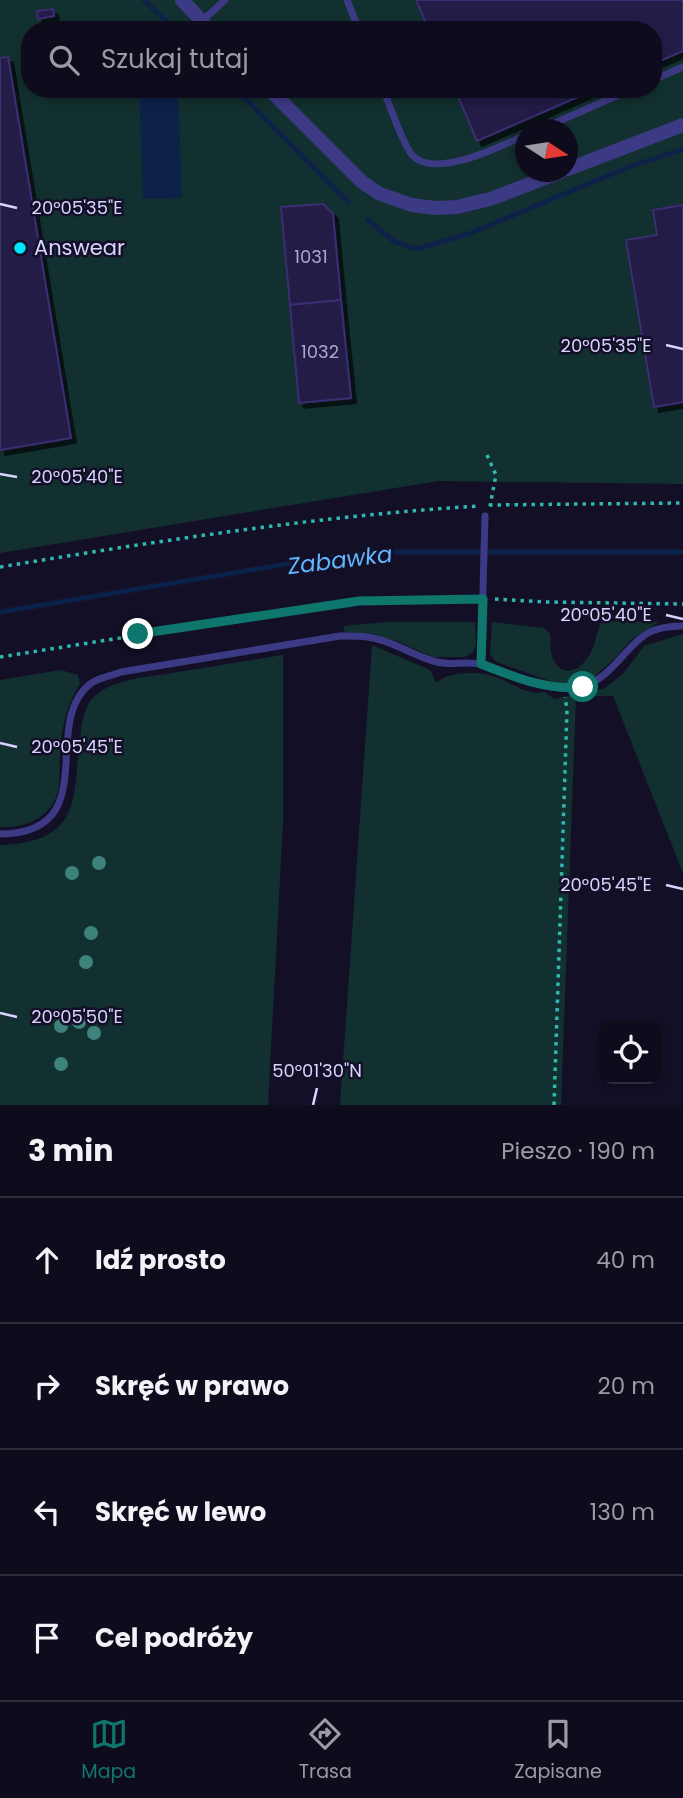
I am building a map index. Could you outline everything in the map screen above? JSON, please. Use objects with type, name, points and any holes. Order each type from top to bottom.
[{"type":"street","points":[[182,0],[202,21]]},
{"type":"street","points":[[278,98],[362,182],[380,194],[412,205],[435,208],[465,206],[535,182]]},
{"type":"street","points":[[578,165],[683,125]]},
{"type":"lane","points":[[209,21],[225,0]]},
{"type":"lane","points":[[347,0],[355,21]]},
{"type":"lane","points":[[662,76],[683,67]]},
{"type":"lane","points":[[387,98],[412,155],[429,164],[459,162],[515,139]]},
{"type":"lane","points":[[564,119],[612,98]]},
{"type":"lane","points":[[481,664],[485,516]]},
{"type":"lane","points":[[0,834],[18,834],[53,817],[61,797],[73,711],[77,702],[92,683],[121,672],[340,636],[376,638],[424,659],[441,663],[481,664],[521,680],[564,688],[583,687],[600,679],[643,636],[659,628],[683,626]]},
{"type":"path","points":[[485,516],[491,505],[496,475],[487,455]]},
{"type":"path","points":[[0,567],[160,541],[435,508],[683,503]]},
{"type":"path","points":[[0,657],[335,604],[483,596],[546,602],[683,604]]},
{"type":"path","points":[[555,1105],[567,710],[564,688]]},
{"type":"green space","points":[[0,0],[683,0],[683,484],[438,481],[0,553]]},
{"type":"green space","points":[[602,621],[659,622],[632,639],[595,676],[573,685],[550,681],[497,662],[490,655],[492,622],[544,628],[550,634],[551,651],[558,667],[574,670],[588,658]]},
{"type":"green space","points":[[386,622],[475,622],[476,645],[473,652],[465,657],[433,657],[373,634],[345,632],[343,626]]},
{"type":"green space","points":[[683,634],[683,873],[613,696],[576,696],[561,1105],[340,1105],[372,645],[430,670],[436,683],[458,674],[484,674],[527,691],[545,692],[554,699],[603,689],[622,675],[644,646]]},
{"type":"green space","points":[[283,655],[283,822],[268,1105],[0,1105],[0,845],[28,842],[48,835],[61,824],[74,793],[85,713],[100,692],[108,687],[144,677]]},
{"type":"green space","points":[[61,670],[78,675],[80,684],[68,707],[64,725],[57,795],[42,816],[26,824],[0,827],[0,680]]},
{"type":"water","points":[[139,98],[178,98],[182,198],[143,199]]},
{"type":"building","points":[[416,0],[683,0],[683,51],[662,60],[662,21],[425,21]]},
{"type":"building","points":[[53,9],[54,16],[38,19],[37,11]]},
{"type":"building","name":"Answear","points":[[8,57],[71,438],[0,450],[0,58]]},
{"type":"building","points":[[459,98],[575,98],[527,119],[515,119],[515,124],[477,141]]},
{"type":"building","points":[[323,204],[333,214],[341,300],[290,305],[281,207]]},
{"type":"building","points":[[683,205],[683,402],[654,407],[626,240],[657,235],[653,210]]},
{"type":"building","points":[[341,300],[351,398],[299,403],[290,305]]},
{"type":"waterway","points":[[144,0],[166,21]]},
{"type":"waterway","points":[[245,98],[348,202]]},
{"type":"waterway","points":[[368,220],[395,242],[416,249],[471,233],[629,167],[683,149]]},
{"type":"waterway","name":"Zabawka","points":[[0,612],[323,558],[378,552],[683,552]]},
{"type":"place","name":"Answear","points":[[20,248]]},
{"type":"route","points":[[138,634],[359,601],[483,599],[481,664],[521,680],[548,687],[583,687]]}]
